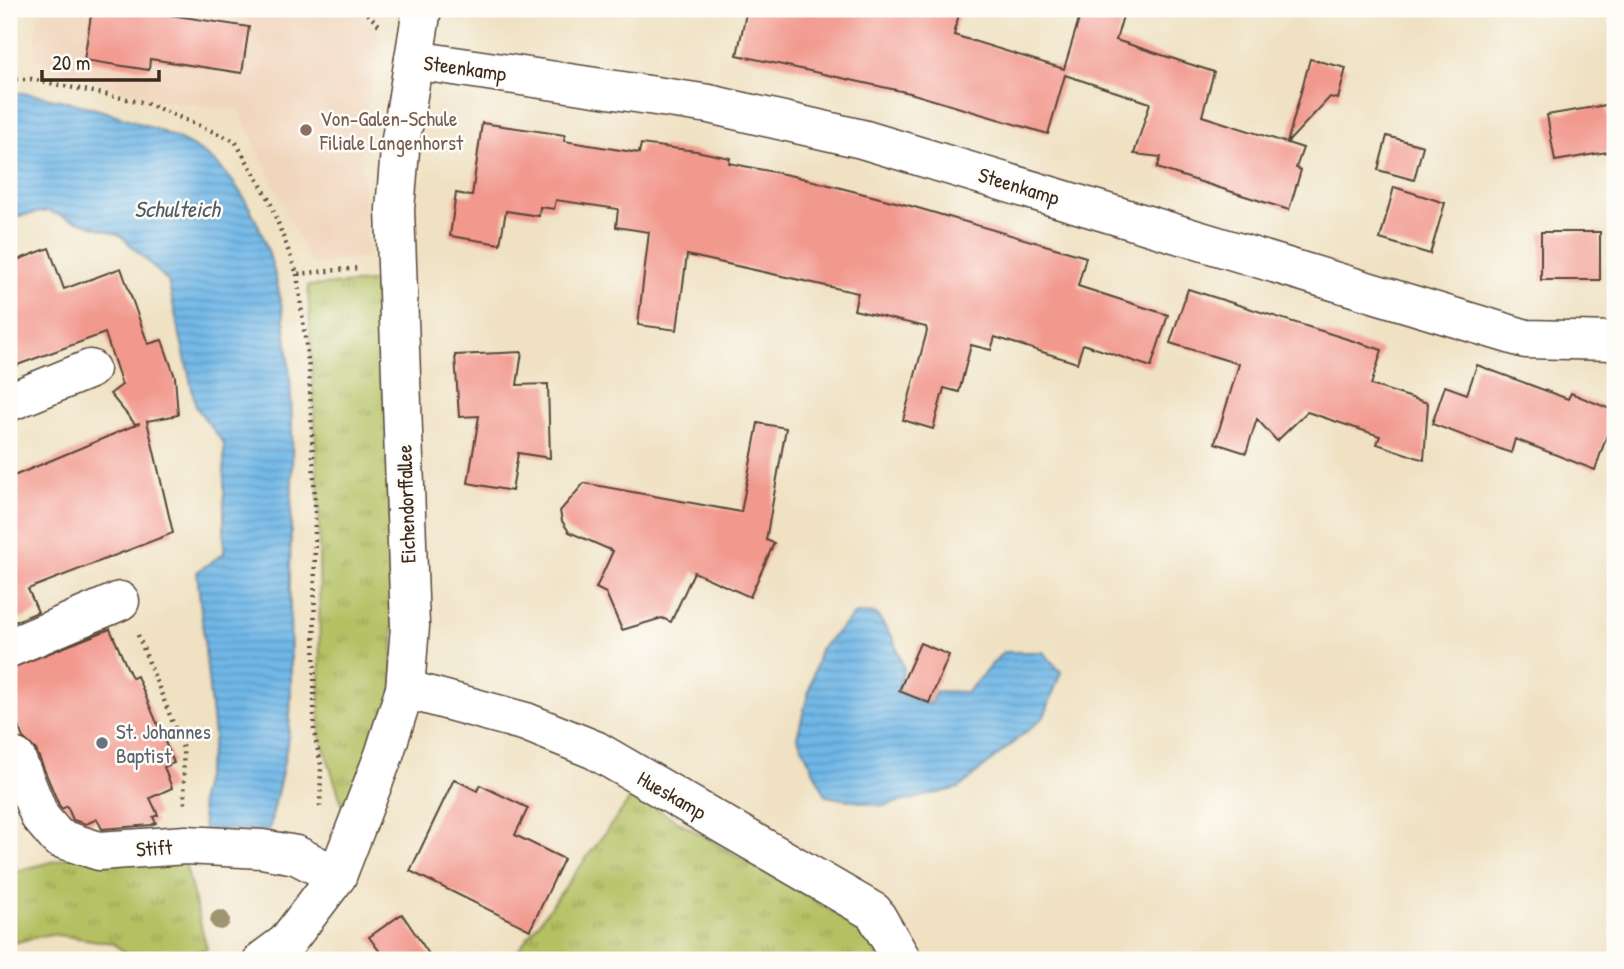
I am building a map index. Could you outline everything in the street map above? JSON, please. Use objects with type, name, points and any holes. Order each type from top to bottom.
[{"type":"street","name":"Eichendorffallee","points":[[263,960],[286,943],[329,872],[384,755],[405,689],[410,626],[395,209],[401,139],[422,9]]},
{"type":"street","name":"Steenkamp","points":[[414,60],[709,104],[863,139],[1526,339],[1615,341]]},
{"type":"street","points":[[9,402],[90,369]]},
{"type":"street","points":[[9,648],[120,601]]},
{"type":"street","name":"Hueskamp","points":[[405,689],[526,722],[595,750],[874,912],[902,960]]},
{"type":"street","name":"Stift","points":[[11,754],[40,817],[58,838],[99,851],[186,845],[262,849],[296,855],[329,872]]},
{"type":"path","points":[[9,79],[31,79],[146,103],[235,141],[270,199],[297,274],[309,369],[315,502],[314,732],[321,765],[329,872]]},
{"type":"path","points":[[297,274],[398,264]]},
{"type":"path","points":[[120,601],[141,640],[183,748],[186,845]]},
{"type":"shaded area","name":"Von-Galen-Schule Filiale Langenhorst","points":[[38,9],[383,9],[361,151],[367,257],[311,264],[239,110],[147,98],[73,75],[34,58]]},
{"type":"green space","points":[[385,281],[394,687],[345,814],[320,735],[319,508],[308,286]]},
{"type":"green space","points":[[633,795],[834,912],[873,946],[882,960],[511,960]]},
{"type":"green space","points":[[75,856],[184,859],[207,949],[161,960],[133,960],[113,943],[50,934],[9,944],[9,873]]},
{"type":"water","name":"Schulteich","points":[[9,92],[87,106],[147,126],[199,150],[216,163],[246,202],[267,249],[281,302],[289,360],[292,419],[290,719],[269,831],[204,830],[200,799],[214,737],[197,572],[224,553],[224,444],[196,407],[168,281],[120,235],[47,211],[9,218]]},
{"type":"water","points":[[856,613],[876,614],[893,638],[904,669],[898,691],[930,705],[936,691],[967,692],[1003,652],[1043,652],[1061,672],[1044,717],[959,788],[883,806],[826,796],[797,737],[820,649]]},
{"type":"building","points":[[92,9],[158,9],[157,13],[249,27],[242,73],[150,59],[149,70],[84,60]]},
{"type":"building","points":[[747,9],[960,9],[954,35],[1064,69],[1082,9],[1125,9],[1116,40],[1214,72],[1202,116],[1303,148],[1296,168],[1301,170],[1289,210],[1157,168],[1161,157],[1134,154],[1150,103],[1065,75],[1048,134],[910,93],[737,55]]},
{"type":"building","points":[[1310,59],[1346,68],[1338,99],[1330,97],[1287,143]]},
{"type":"building","points":[[1606,105],[1613,151],[1555,161],[1547,115]]},
{"type":"building","points":[[482,123],[565,135],[564,141],[639,153],[641,144],[696,151],[730,158],[729,163],[798,177],[911,206],[1086,257],[1078,286],[1168,315],[1151,367],[1083,344],[1077,363],[995,337],[991,350],[971,345],[959,392],[944,388],[933,429],[903,420],[926,327],[854,310],[858,293],[687,255],[677,330],[638,325],[649,232],[616,227],[618,209],[556,200],[554,209],[540,207],[539,216],[506,211],[500,244],[450,236],[456,193],[472,196]]},
{"type":"building","points":[[1387,136],[1423,146],[1414,180],[1378,170]]},
{"type":"building","points":[[1394,187],[1445,203],[1430,254],[1380,239]]},
{"type":"building","points":[[1541,232],[1600,232],[1600,280],[1541,280]]},
{"type":"building","points":[[49,248],[64,289],[121,268],[148,344],[162,340],[175,377],[178,415],[147,421],[173,533],[28,589],[38,612],[9,624],[9,478],[140,423],[135,424],[110,394],[122,385],[105,333],[9,368],[9,263]]},
{"type":"building","points":[[1188,289],[1382,350],[1371,385],[1428,403],[1424,460],[1377,444],[1380,436],[1307,412],[1277,441],[1257,419],[1246,453],[1215,443],[1239,364],[1170,343]]},
{"type":"building","points":[[522,352],[517,385],[548,384],[550,458],[518,453],[512,491],[468,483],[479,416],[459,417],[455,355]]},
{"type":"building","points":[[1477,365],[1568,399],[1571,393],[1615,411],[1595,470],[1515,439],[1511,453],[1432,424],[1445,386],[1467,394]]},
{"type":"building","points":[[758,423],[786,428],[766,540],[774,543],[750,597],[694,572],[671,622],[662,618],[622,630],[606,593],[596,588],[613,551],[569,532],[562,521],[560,511],[584,483],[741,512]]},
{"type":"building","name":"St. Johannes Baptist","points":[[110,629],[130,674],[133,678],[137,676],[174,763],[164,767],[172,788],[150,798],[158,815],[153,817],[156,823],[151,825],[102,829],[97,819],[86,824],[73,820],[67,806],[62,809],[59,805],[36,750],[23,738],[9,703],[9,669]]},
{"type":"building","points":[[920,643],[949,655],[929,703],[899,691]]},
{"type":"building","points":[[454,779],[477,791],[480,785],[528,808],[515,835],[564,859],[530,930],[410,871]]},
{"type":"building","points":[[402,914],[433,960],[386,960],[369,937]]},
{"type":"place","name":"Von-Galen-Schule Filiale Langenhorst","points":[[306,130]]},
{"type":"place","name":"St. Johannes Baptist","points":[[102,743]]}]
